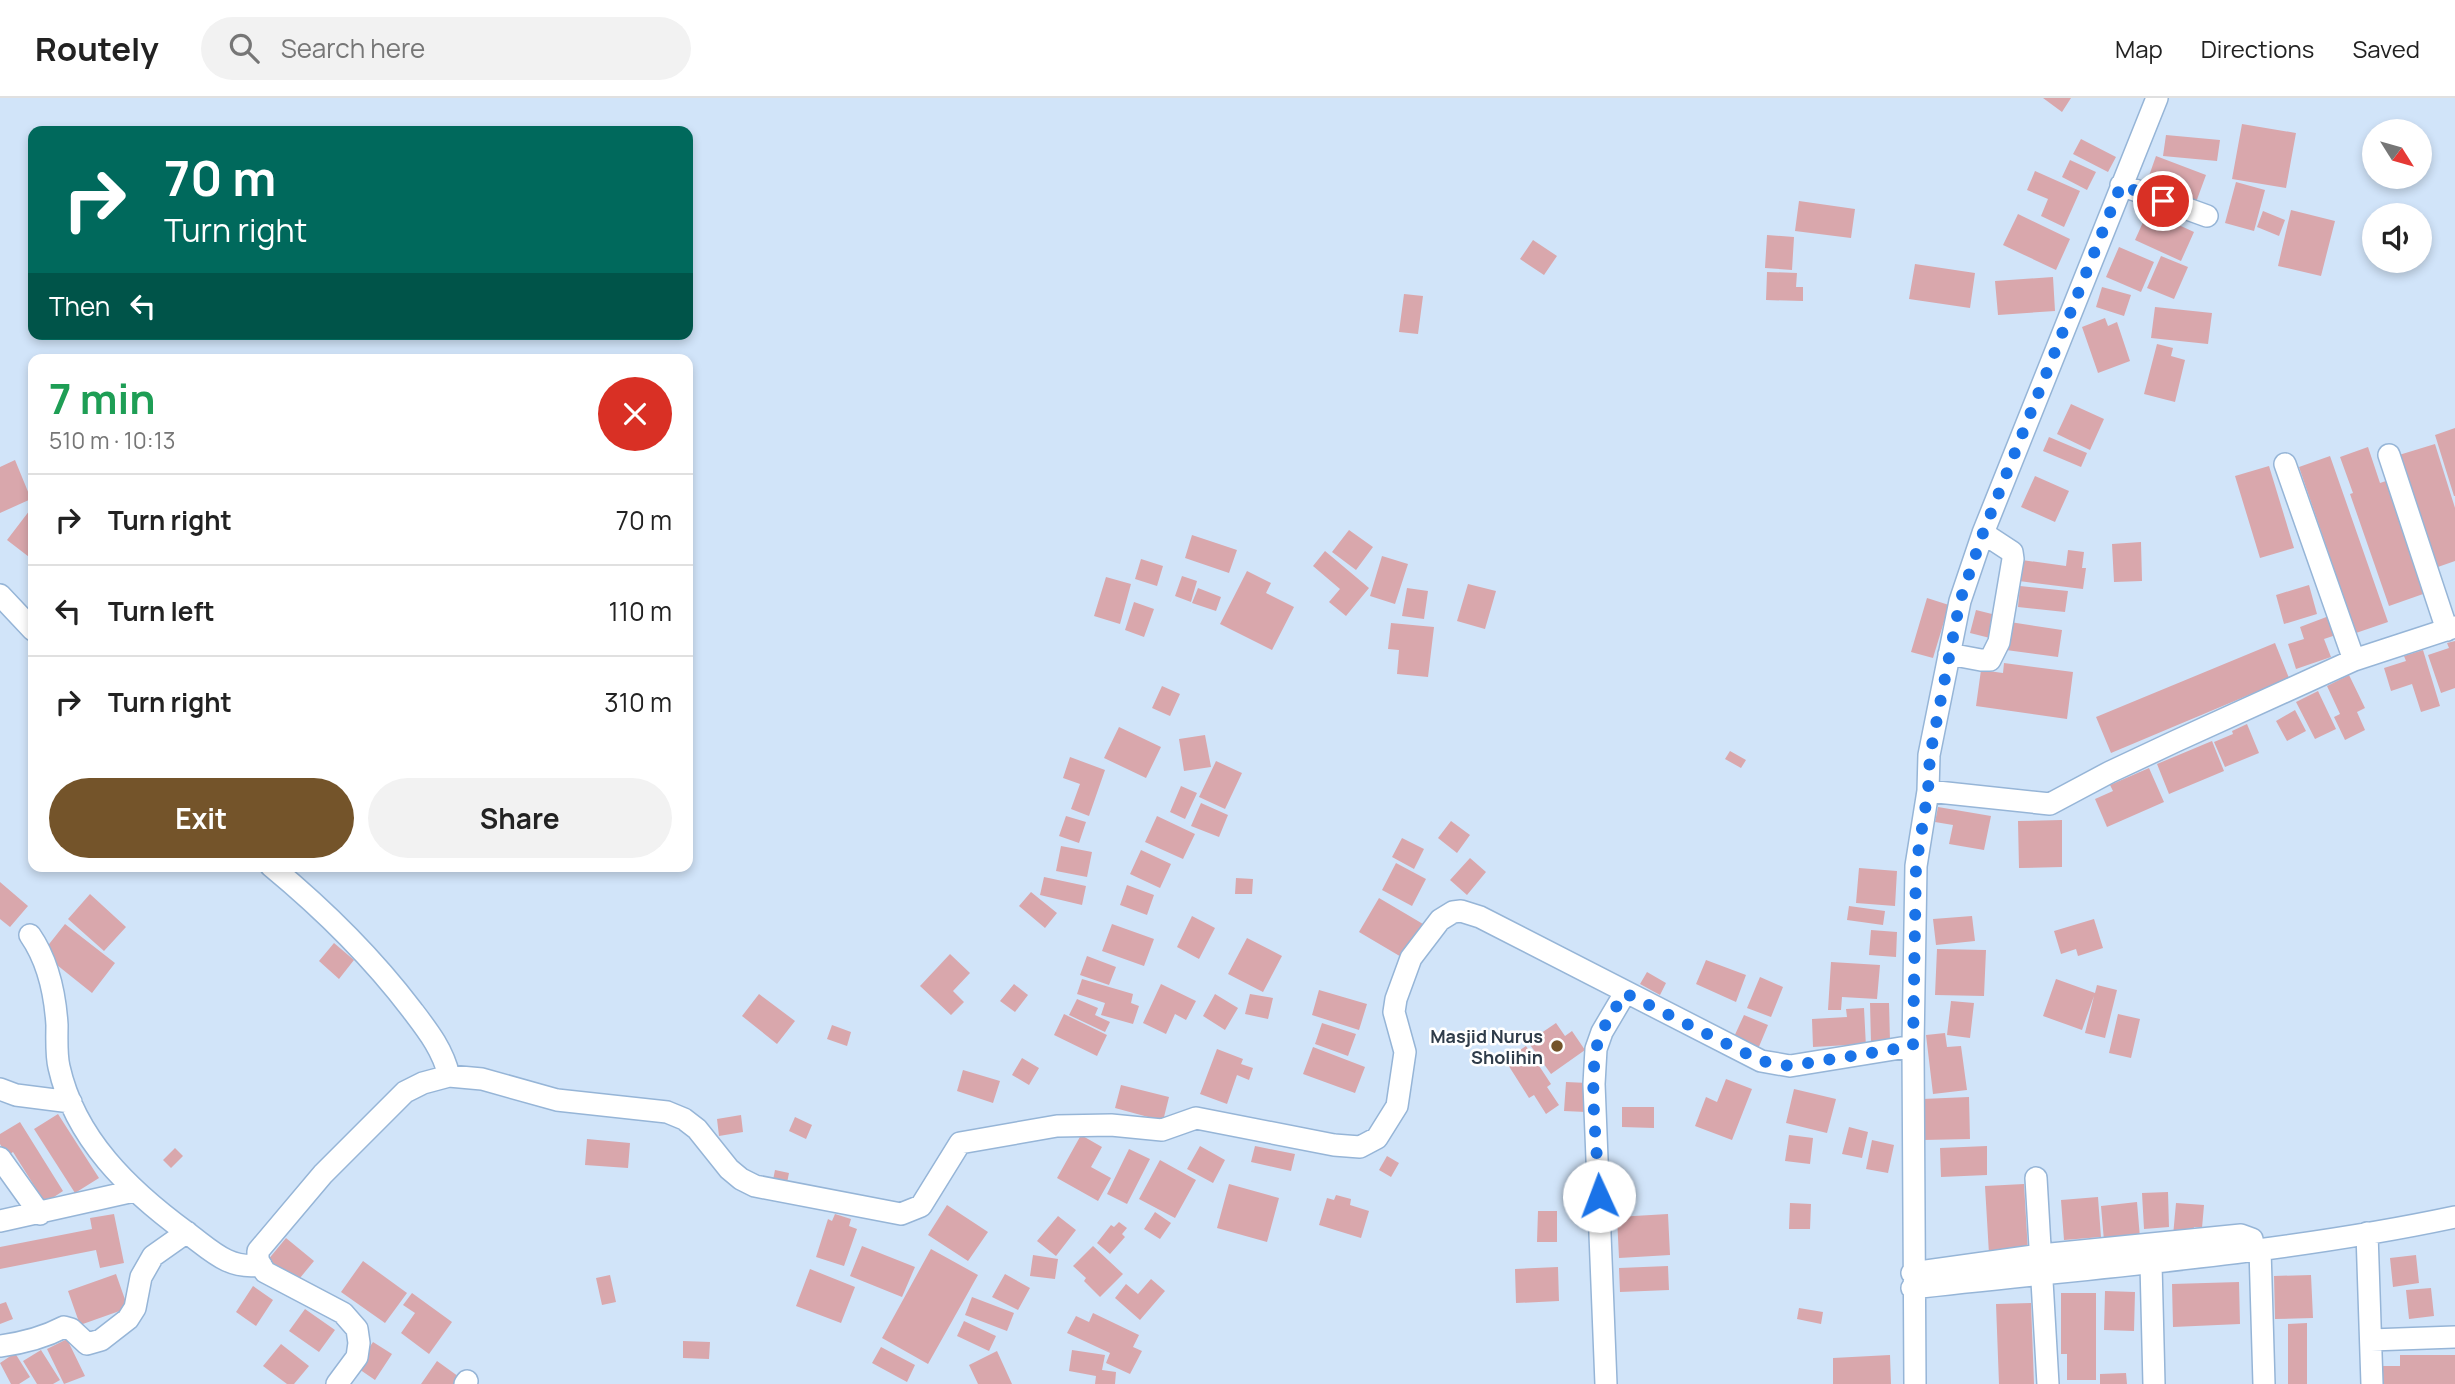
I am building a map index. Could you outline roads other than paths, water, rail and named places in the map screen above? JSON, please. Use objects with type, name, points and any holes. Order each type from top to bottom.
[{"type":"street","points":[[1915,1384],[1912,1280],[1916,866],[1928,791],[1930,755],[1949,654],[1960,601],[1983,533],[2157,98]]},
{"type":"street","points":[[2121,185],[2207,216]]},
{"type":"street","points":[[1928,791],[2050,804],[2132,761],[2354,660],[2451,628],[2389,455]]},
{"type":"street","points":[[2286,464],[2354,660]]},
{"type":"street","points":[[1949,654],[1990,660],[1999,642],[2012,552],[1983,533]]},
{"type":"street","points":[[0,595],[28,625]]},
{"type":"street","points":[[278,872],[360,947],[430,1034],[445,1059],[449,1076]]},
{"type":"street","points":[[337,1384],[357,1357],[359,1342],[356,1329],[343,1313],[272,1277],[261,1265],[258,1251],[332,1165],[405,1092],[423,1083],[449,1076],[481,1079],[557,1100],[667,1112],[684,1119],[697,1129],[729,1169],[755,1186],[901,1214],[921,1206],[954,1149],[967,1140],[1057,1126],[1111,1125],[1162,1130],[1196,1118],[1334,1145],[1360,1147],[1377,1138],[1396,1106],[1401,1087],[1405,1052],[1394,1012],[1396,999],[1411,958],[1440,920],[1453,912],[1461,911],[1480,917],[1761,1061],[1790,1066],[1913,1046]]},
{"type":"street","points":[[30,934],[40,949],[56,1000],[58,1066],[71,1102],[99,1152],[134,1191],[218,1256],[239,1266],[261,1265]]},
{"type":"street","points":[[1606,1384],[1594,1084],[1596,1049],[1602,1032],[1625,993]]},
{"type":"street","points":[[0,1089],[16,1095],[71,1102]]},
{"type":"street","points":[[0,1158],[40,1214]]},
{"type":"street","points":[[2036,1178],[2048,1384]]},
{"type":"street","points":[[0,1221],[134,1191]]},
{"type":"street","points":[[2041,1265],[2151,1264],[2367,1233],[2455,1217]]},
{"type":"street","points":[[0,1346],[25,1342],[64,1327],[71,1329],[86,1344],[101,1340],[128,1319],[135,1308],[141,1277],[153,1256],[187,1232]]},
{"type":"street","points":[[2367,1233],[2372,1384]]},
{"type":"street","points":[[1912,1280],[2041,1265],[2241,1235],[2252,1240],[2257,1249],[2264,1384]]},
{"type":"street","points":[[2151,1264],[2154,1384]]},
{"type":"street","points":[[2371,1340],[2455,1337]]},
{"type":"place","name":"Masjid Nurus Sholihin","points":[[1557,1046]]}]
